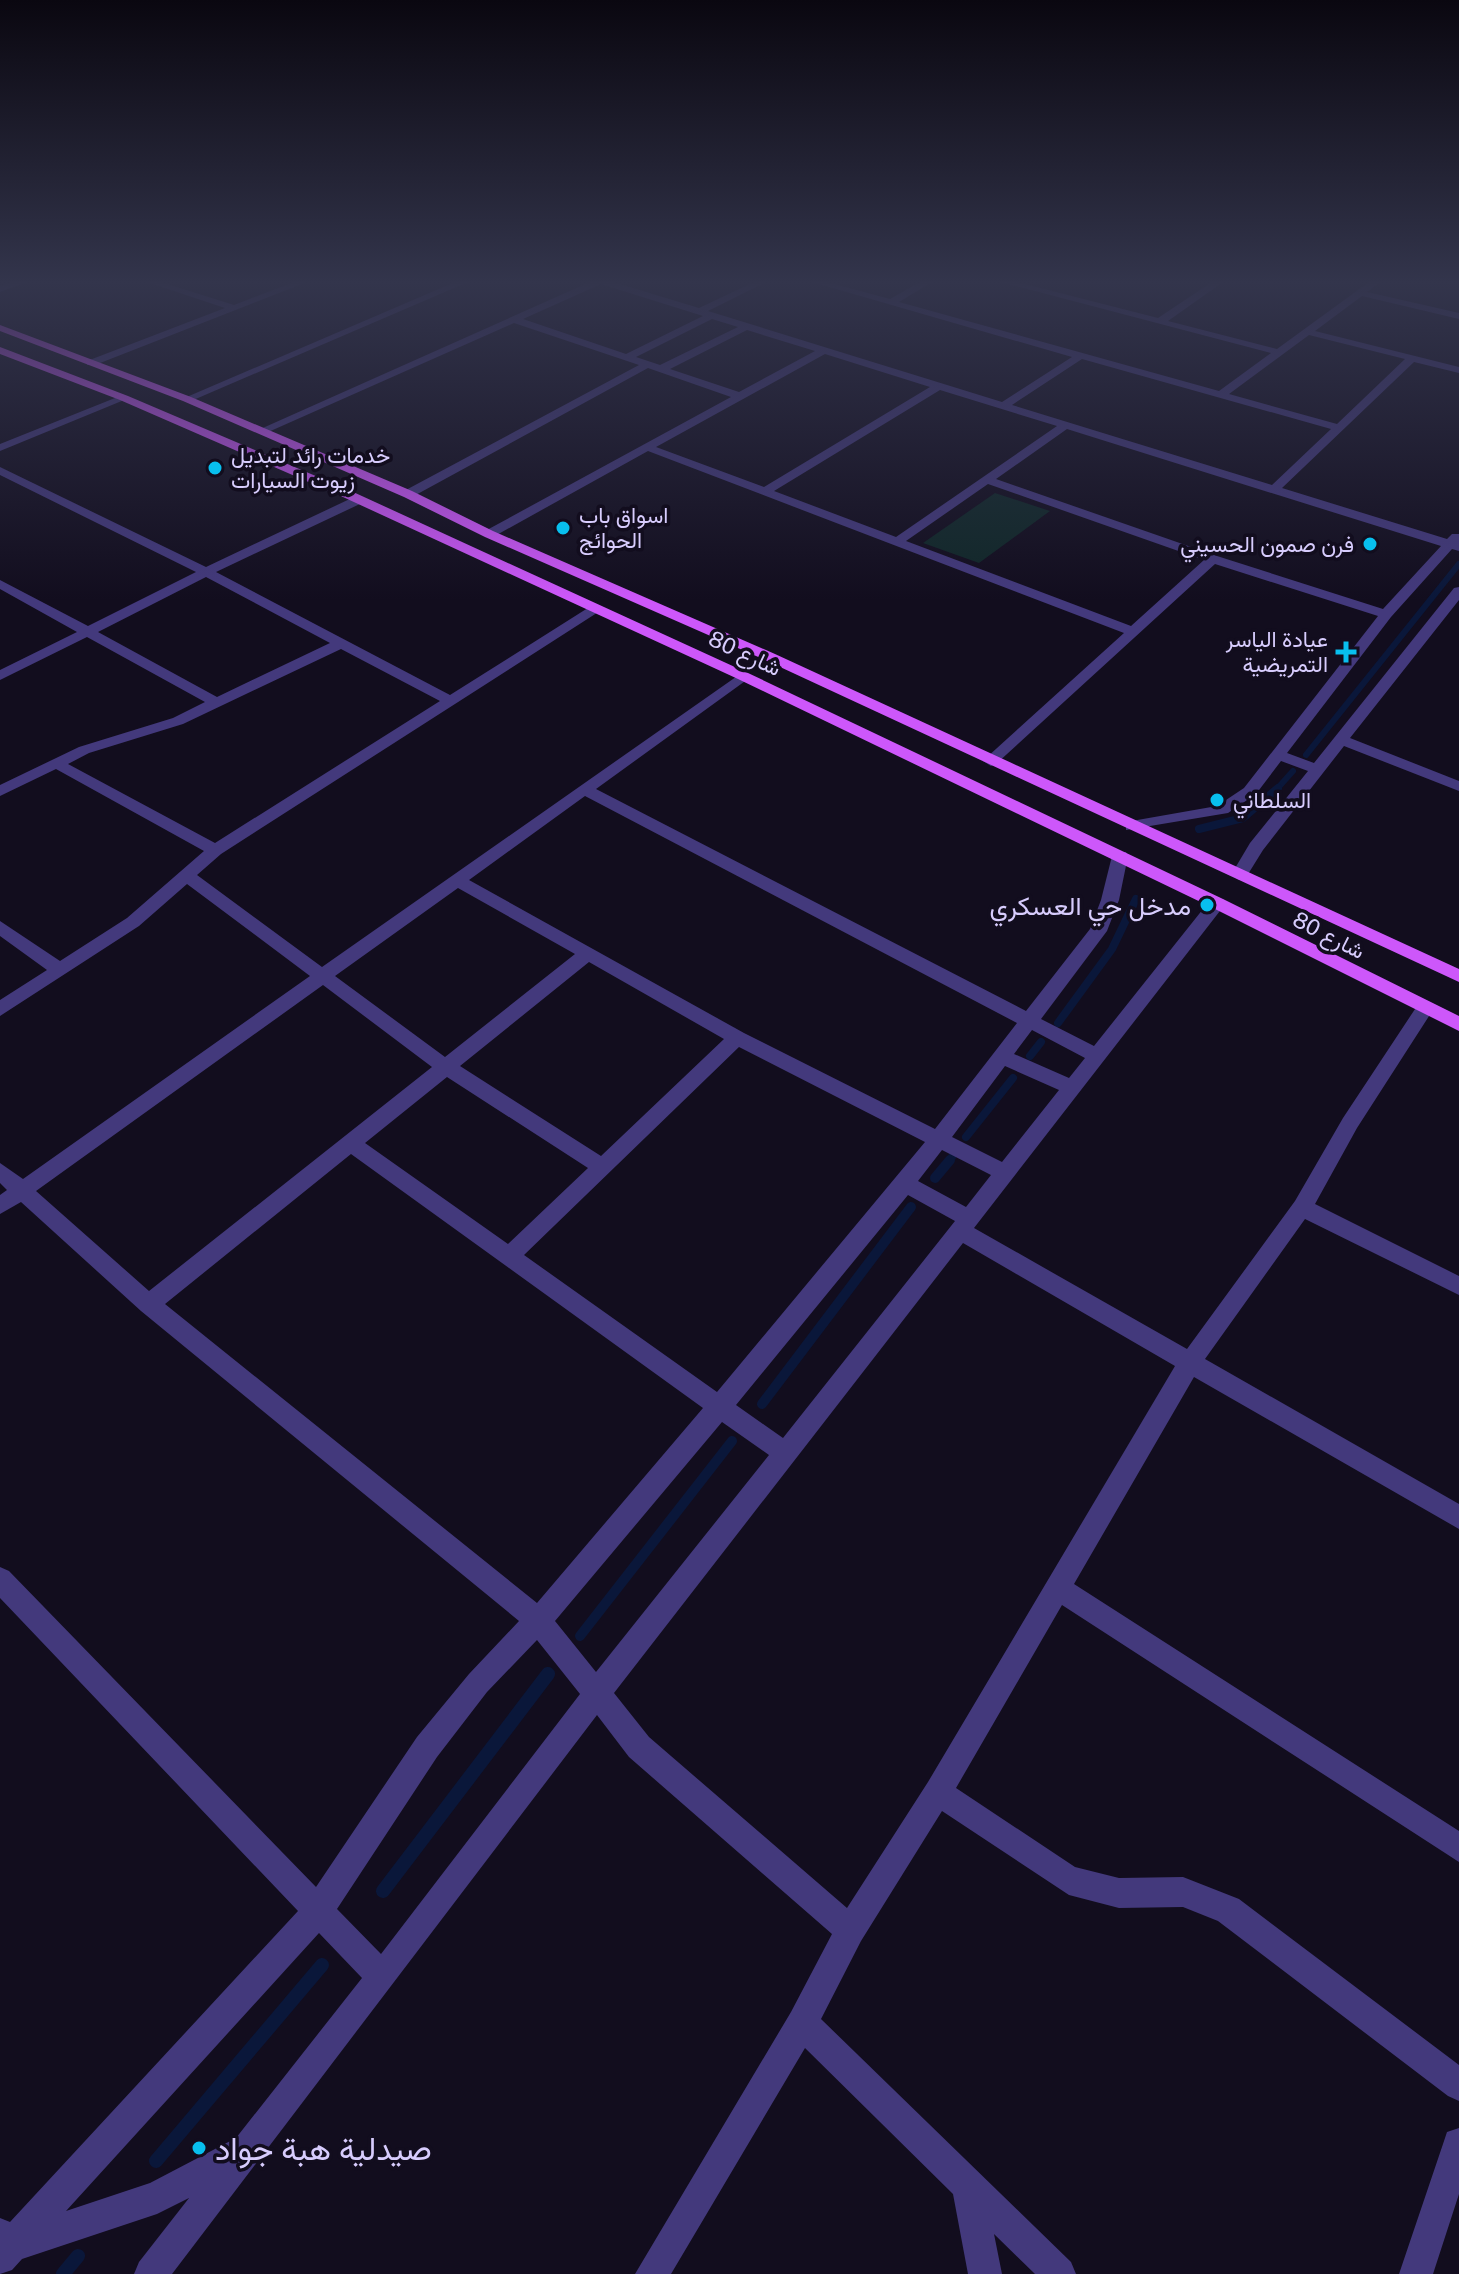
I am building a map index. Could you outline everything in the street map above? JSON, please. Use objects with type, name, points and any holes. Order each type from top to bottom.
[{"type":"main road","name":"شارع 80","points":[[100,388],[358,500],[743,676],[1217,903],[1459,1024]]},
{"type":"main road","name":"شارع 80","points":[[158,388],[408,494],[489,534],[770,657],[1459,976]]},
{"type":"street","points":[[187,399],[213,388]]},
{"type":"street","points":[[262,431],[360,388]]},
{"type":"street","points":[[408,494],[604,388]]},
{"type":"street","points":[[717,388],[740,396]]},
{"type":"street","points":[[489,534],[754,388]]},
{"type":"street","points":[[764,492],[936,388]]},
{"type":"street","points":[[946,388],[1274,490],[1456,542],[1386,614],[1250,791],[1222,810],[1132,826]]},
{"type":"street","points":[[1004,406],[1031,388]]},
{"type":"street","points":[[1196,388],[1339,428]]},
{"type":"street","points":[[1221,395],[1230,388]]},
{"type":"street","points":[[1274,490],[1381,388]]},
{"type":"street","points":[[0,448],[124,398]]},
{"type":"street","points":[[897,542],[1066,425]]},
{"type":"street","points":[[647,447],[1133,632]]},
{"type":"street","points":[[0,470],[206,572],[448,700]]},
{"type":"street","points":[[988,480],[1213,559],[1386,614]]},
{"type":"street","points":[[0,676],[206,572],[358,500]]},
{"type":"street","points":[[991,761],[1213,559]]},
{"type":"street","points":[[0,584],[217,703]]},
{"type":"street","points":[[1239,875],[1256,847],[1459,591]]},
{"type":"street","points":[[0,1009],[133,922],[215,850],[596,609]]},
{"type":"street","points":[[0,791],[84,750],[178,721],[340,644]]},
{"type":"street","points":[[0,1206],[322,973],[743,676]]},
{"type":"street","points":[[1341,740],[1459,786]]},
{"type":"street","points":[[1278,755],[1318,770]]},
{"type":"street","points":[[56,763],[215,850]]},
{"type":"street","points":[[584,789],[1097,1056]]},
{"type":"street","points":[[3,2246],[318,1911],[427,1747],[478,1683],[539,1621],[905,1183],[1098,931],[1110,900],[1120,856]]},
{"type":"street","points":[[187,876],[446,1067],[602,1167]]},
{"type":"street","points":[[457,880],[737,1038],[1006,1173]]},
{"type":"street","points":[[151,2274],[382,1977],[596,1694],[1217,903]]},
{"type":"street","points":[[0,927],[60,970]]},
{"type":"street","points":[[149,1304],[587,954]]},
{"type":"street","points":[[652,2274],[802,2023],[850,1930],[938,1792],[1189,1364],[1302,1207],[1350,1123],[1425,1008]]},
{"type":"street","points":[[509,1256],[737,1038]]},
{"type":"street","points":[[1004,1057],[1072,1088]]},
{"type":"street","points":[[350,1143],[786,1454]]},
{"type":"street","points":[[0,1171],[149,1304],[539,1621],[639,1747],[850,1930]]},
{"type":"street","points":[[905,1183],[966,1226],[1189,1364],[1459,1517]]},
{"type":"street","points":[[1302,1207],[1459,1286]]},
{"type":"street","points":[[0,1580],[382,1977]]},
{"type":"street","points":[[1058,1588],[1459,1848]]},
{"type":"street","points":[[938,1792],[1069,1880],[1119,1893],[1183,1892],[1228,1910],[1459,2085]]},
{"type":"street","points":[[802,2023],[1059,2274]]},
{"type":"street","points":[[1416,2274],[1459,2144]]},
{"type":"street","points":[[3,2246],[157,2197],[250,2147]]},
{"type":"street","points":[[968,2185],[985,2274]]},
{"type":"green space","points":[[995,493],[1050,511],[979,563],[923,543]]},
{"type":"waterway","points":[[1306,755],[1459,564]]},
{"type":"waterway","points":[[1277,789],[1293,771]]},
{"type":"waterway","points":[[1199,829],[1243,818],[1277,789]]},
{"type":"waterway","points":[[1058,1023],[1112,949],[1136,899]]},
{"type":"waterway","points":[[1030,1056],[1041,1042]]},
{"type":"waterway","points":[[966,1137],[1013,1078]]},
{"type":"waterway","points":[[948,1162],[952,1157]]},
{"type":"waterway","points":[[935,1178],[950,1160]]},
{"type":"waterway","points":[[762,1404],[911,1207]]},
{"type":"waterway","points":[[580,1636],[732,1441]]},
{"type":"waterway","points":[[383,1891],[548,1674]]},
{"type":"waterway","points":[[156,2161],[322,1965]]},
{"type":"waterway","points":[[63,2274],[78,2256]]},
{"type":"place","name":"خدمات رائد لتبديل زيوت السيارات","points":[[215,468]]},
{"type":"place","name":"اسواق باب الحوائج","points":[[563,528]]},
{"type":"place","name":"فرن صمون الحسيني","points":[[1370,544]]},
{"type":"place","name":"عيادة الياسر التمريضية","points":[[1346,652]]},
{"type":"place","name":"السلطاني","points":[[1217,800]]},
{"type":"place","name":"مدخل حي العسكري","points":[[1207,905]]},
{"type":"place","name":"صيدلية هبة جواد","points":[[199,2148]]}]
